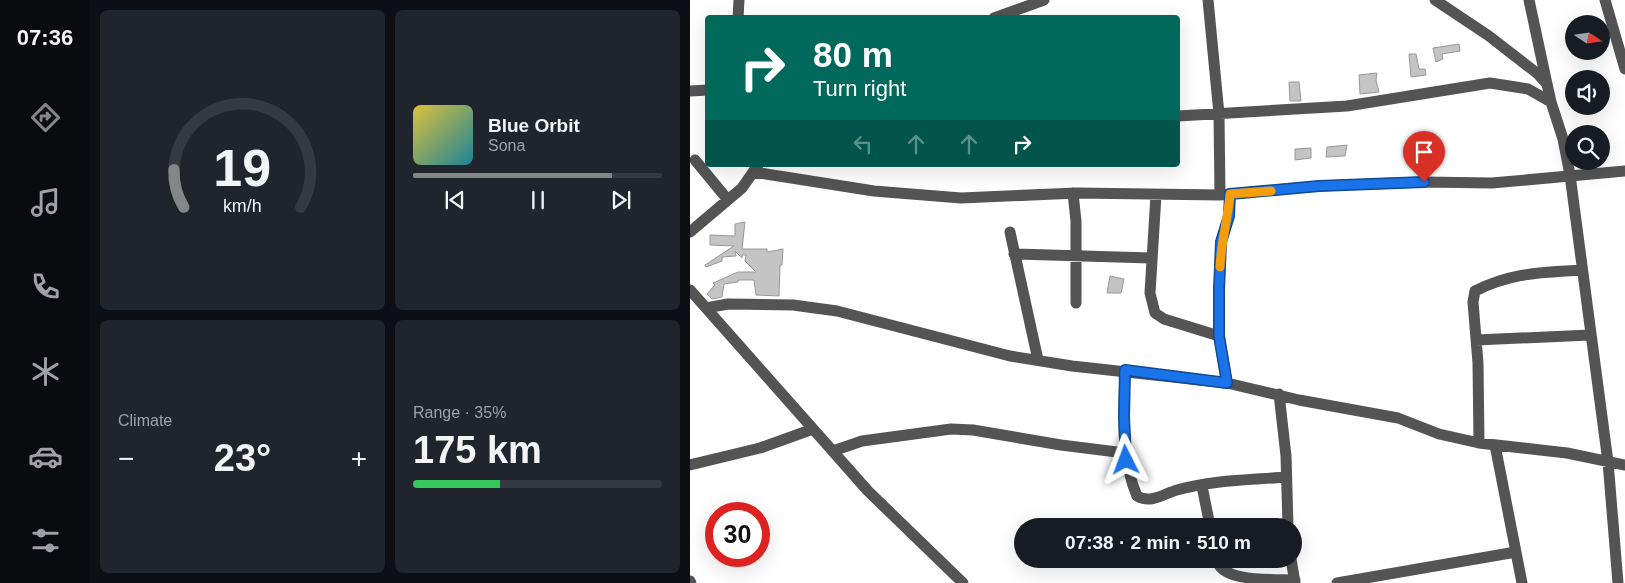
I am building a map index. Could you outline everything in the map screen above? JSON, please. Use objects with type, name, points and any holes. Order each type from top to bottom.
[{"type":"street","points":[[738,15],[739,0]]},
{"type":"street","points":[[1002,15],[1044,0]]},
{"type":"street","points":[[1208,0],[1225,194],[1229,216],[1221,242],[1219,336],[1227,383]]},
{"type":"street","points":[[1435,0],[1489,36],[1547,84]]},
{"type":"street","points":[[1529,0],[1551,102],[1570,175],[1608,462],[1618,583]]},
{"type":"street","points":[[1605,0],[1621,46],[1625,69]]},
{"type":"street","points":[[1180,116],[1347,106],[1490,83],[1528,89],[1551,102]]},
{"type":"street","points":[[690,91],[705,90]]},
{"type":"street","points":[[695,160],[728,200]]},
{"type":"street","points":[[690,232],[742,188],[756,169],[874,191],[961,198],[1072,193],[1225,194],[1319,186],[1424,182],[1492,184],[1625,171]]},
{"type":"street","points":[[1072,193],[1077,256],[1076,303]]},
{"type":"street","points":[[1156,195],[1150,293],[1155,313],[1164,319],[1219,336]]},
{"type":"street","points":[[1010,232],[1034,331],[1038,360]]},
{"type":"street","points":[[1014,254],[1151,258]]},
{"type":"street","points":[[1479,443],[1473,302],[1475,291],[1498,280],[1518,275],[1582,270]]},
{"type":"street","points":[[690,290],[868,491],[962,583]]},
{"type":"street","points":[[706,308],[728,304],[793,305],[838,312],[891,324],[968,346],[1038,360],[1072,366],[1125,370],[1227,383],[1398,418],[1439,434],[1479,443],[1567,453],[1625,465]]},
{"type":"street","points":[[1476,340],[1590,335]]},
{"type":"street","points":[[1125,370],[1126,452],[1132,486],[1137,496],[1144,501],[1188,487],[1286,477]]},
{"type":"street","points":[[1279,394],[1288,518]]},
{"type":"street","points":[[690,465],[760,448],[813,429]]},
{"type":"street","points":[[833,451],[862,441],[951,429],[973,430],[1061,445],[1126,452]]},
{"type":"street","points":[[1494,444],[1522,583]]},
{"type":"street","points":[[1202,486],[1208,518]]},
{"type":"street","points":[[1337,583],[1516,552]]},
{"type":"street","points":[[1219,568],[1224,573],[1250,579],[1295,581],[1292,568]]},
{"type":"building","points":[[1459,44],[1460,51],[1442,54],[1443,59],[1436,62],[1433,48]]},
{"type":"building","points":[[1409,54],[1416,54],[1419,69],[1425,69],[1426,75],[1411,77]]},
{"type":"building","points":[[1377,73],[1376,80],[1379,92],[1360,94],[1359,75]]},
{"type":"building","points":[[1289,82],[1299,82],[1301,101],[1290,101]]},
{"type":"building","points":[[1347,145],[1345,156],[1326,157],[1327,147]]},
{"type":"building","points":[[1311,148],[1311,158],[1295,160],[1295,149]]},
{"type":"building","points":[[745,222],[742,249],[767,249],[767,252],[783,249],[782,265],[780,265],[779,296],[756,295],[754,280],[738,280],[738,282],[724,284],[722,297],[712,299],[707,294],[715,285],[713,283],[738,272],[756,272],[745,261],[746,255],[742,255],[742,258],[735,251],[736,256],[722,257],[722,261],[706,267],[705,265],[734,246],[710,245],[710,235],[735,236],[735,224]]},
{"type":"building","points":[[1110,276],[1124,279],[1121,293],[1107,293]]},
{"type":"slow traffic","points":[[1220,267],[1221,242],[1229,216],[1230,194],[1271,191]]},
{"type":"route","points":[[1126,460],[1124,417],[1125,370],[1135,373],[1227,383],[1219,336],[1219,290],[1221,242],[1229,216],[1230,194],[1319,186],[1424,182]]}]
